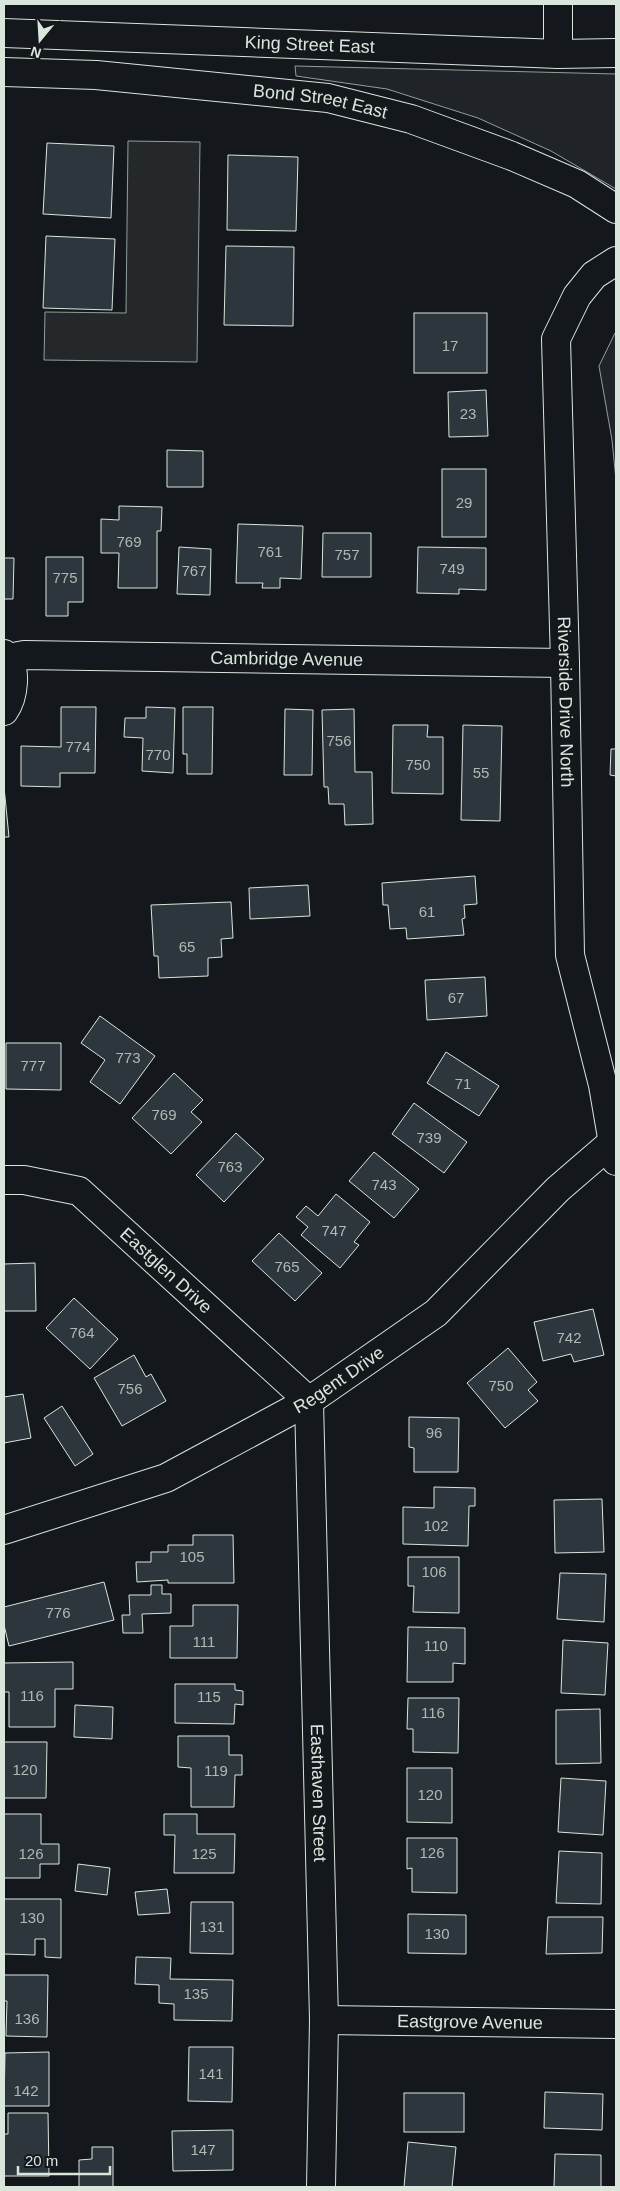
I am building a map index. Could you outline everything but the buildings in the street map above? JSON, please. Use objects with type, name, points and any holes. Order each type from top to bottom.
[{"type":"street","points":[[558,4],[558,54]]},
{"type":"street","name":"King Street East","points":[[4,33],[558,54],[616,54]]},
{"type":"street","name":"Bond Street East","points":[[4,72],[96,75],[328,98],[411,119],[512,156],[577,184],[616,210]]},
{"type":"street","name":"Riverside Drive North","points":[[615,1147],[603,1085],[570,955],[565,663],[556,339],[577,296],[594,275],[616,261]]},
{"type":"street","name":"Cambridge Avenue","points":[[4,711],[12,692],[13,674],[6,656],[565,663]]},
{"type":"street","name":"Regent Drive","points":[[4,1530],[166,1478],[309,1401],[436,1314],[558,1189],[615,1147]]},
{"type":"street","name":"Eastglen Drive","points":[[4,1180],[24,1180],[79,1191],[309,1401]]},
{"type":"street","name":"Easthaven Street","points":[[309,1401],[324,2020],[321,2187]]},
{"type":"street","name":"Eastgrove Avenue","points":[[324,2020],[616,2024]]},
{"type":"shaded area","points":[[295,66],[616,74],[616,189],[551,151],[478,118],[387,89],[296,76]]},
{"type":"shaded area","points":[[128,141],[200,142],[197,362],[44,360],[45,312],[126,313]]},
{"type":"shaded area","points":[[615,333],[616,480],[612,440],[599,366]]}]
